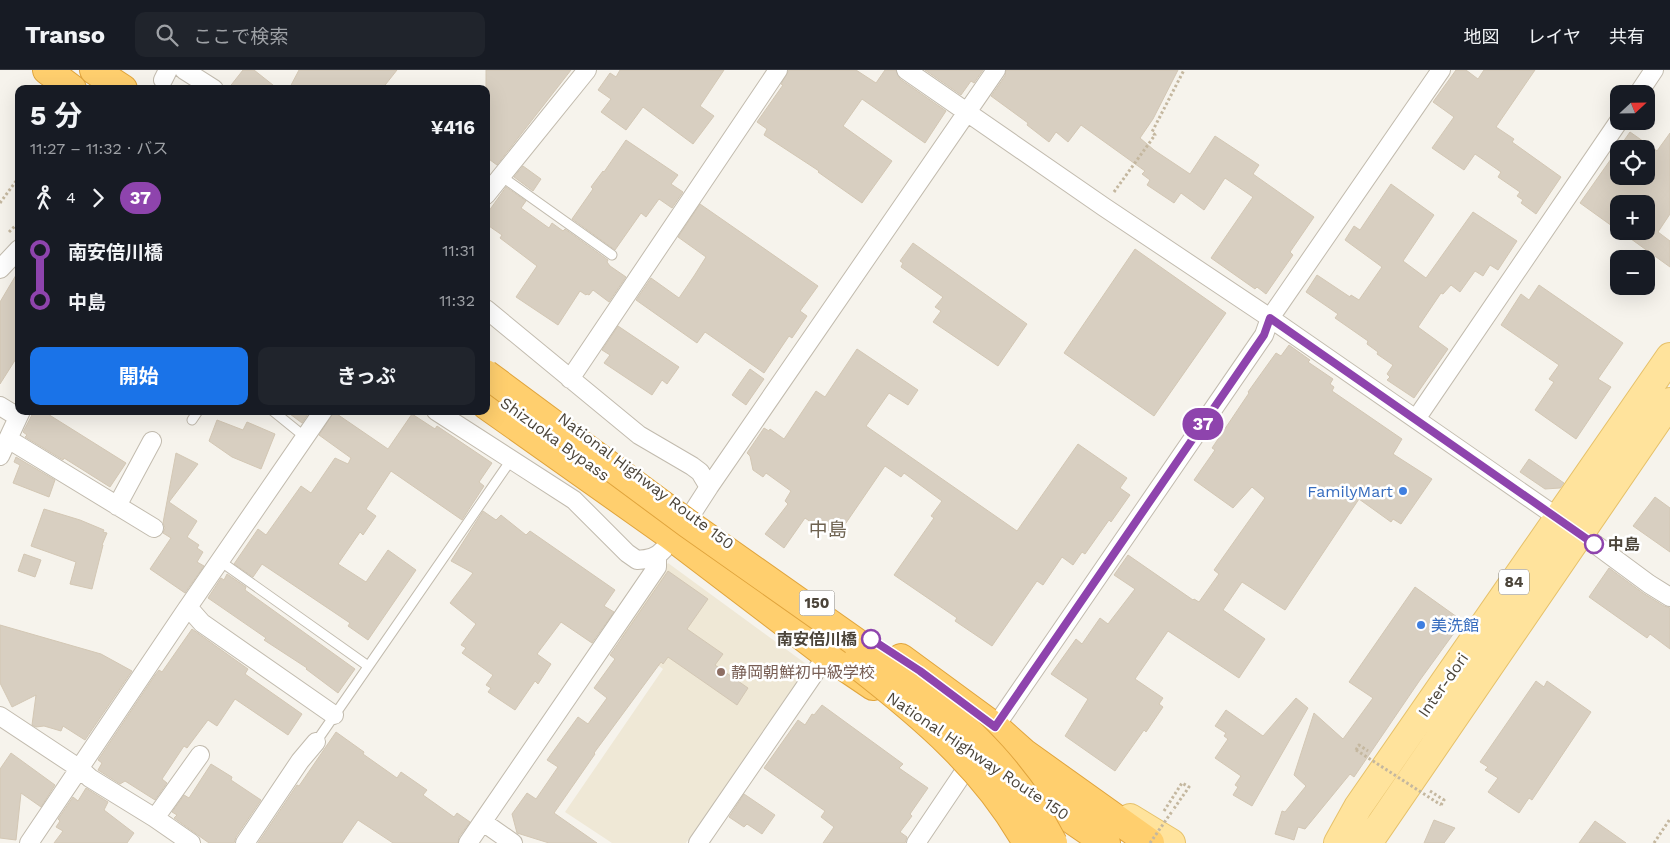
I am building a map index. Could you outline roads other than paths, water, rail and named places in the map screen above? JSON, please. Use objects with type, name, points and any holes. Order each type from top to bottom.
[{"type":"highway","points":[[93,70],[110,85]]},
{"type":"highway","points":[[93,70],[117,85]]},
{"type":"highway","name":"National Highway Route 150","points":[[490,363],[672,537],[920,671],[995,727],[1024,753],[1150,843]]},
{"type":"highway","name":"Shizuoka Bypass","points":[[490,377],[687,523],[914,683],[947,710],[975,736],[1000,764],[1030,804],[1053,843]]},
{"type":"highway","name":"Shizuoka Bypass","points":[[490,391],[680,530],[903,700],[976,770],[1011,815],[1027,843]]},
{"type":"highway","name":"National Highway Route 150","points":[[490,408],[672,537],[827,655],[1106,843]]},
{"type":"main road","name":"Inter-dori","points":[[1368,843],[1569,526],[1670,357]]},
{"type":"main road","name":"Inter-dori","points":[[1338,843],[1358,807],[1569,526],[1670,402]]},
{"type":"main road","points":[[1024,753],[1171,843]]},
{"type":"main road","points":[[1322,843],[1358,807]]},
{"type":"street","points":[[184,70],[208,85]]},
{"type":"street","points":[[490,190],[587,70]]},
{"type":"street","points":[[570,379],[778,70]]},
{"type":"street","points":[[906,70],[1104,207],[1270,318],[1569,526],[1649,584],[1670,596]]},
{"type":"street","points":[[468,843],[657,567],[672,537],[709,487],[996,70]]},
{"type":"street","points":[[995,727],[1264,335],[1270,318],[1441,70]]},
{"type":"street","points":[[1644,85],[1654,70]]},
{"type":"street","points":[[1416,419],[1613,130]]},
{"type":"street","points":[[490,312],[639,435],[700,472],[709,487]]},
{"type":"street","points":[[0,406],[15,412]]},
{"type":"street","points":[[0,456],[19,415]]},
{"type":"street","points":[[29,843],[320,415]]},
{"type":"street","points":[[442,415],[574,500],[627,553],[637,560],[648,559],[672,537]]},
{"type":"street","points":[[8,439],[154,528]]},
{"type":"street","points":[[117,506],[152,441]]},
{"type":"street","points":[[188,607],[202,623],[334,716]]},
{"type":"street","points":[[698,843],[827,655]]},
{"type":"street","points":[[0,716],[80,769],[90,778],[155,818],[191,843]]},
{"type":"street","points":[[245,843],[300,761],[316,742]]},
{"type":"street","points":[[916,843],[976,754]]},
{"type":"street","points":[[155,818],[200,755]]},
{"type":"street","points":[[483,822],[514,843]]},
{"type":"lane","points":[[501,176],[612,255]]},
{"type":"lane","points":[[192,420],[195,415]]},
{"type":"lane","points":[[278,415],[305,437]]},
{"type":"lane","points":[[316,742],[510,460]]},
{"type":"lane","points":[[220,561],[368,666]]},
{"type":"place","name":"FamilyMart","points":[[1403,491]]},
{"type":"place","name":"中島","points":[[1594,544]]},
{"type":"place","name":"美洗館","points":[[1421,625]]},
{"type":"place","name":"南安倍川橋","points":[[871,639]]},
{"type":"place","name":"静岡朝鮮初中級学校","points":[[721,672]]},
{"type":"district","name":"中島","points":[[828,529]]}]
